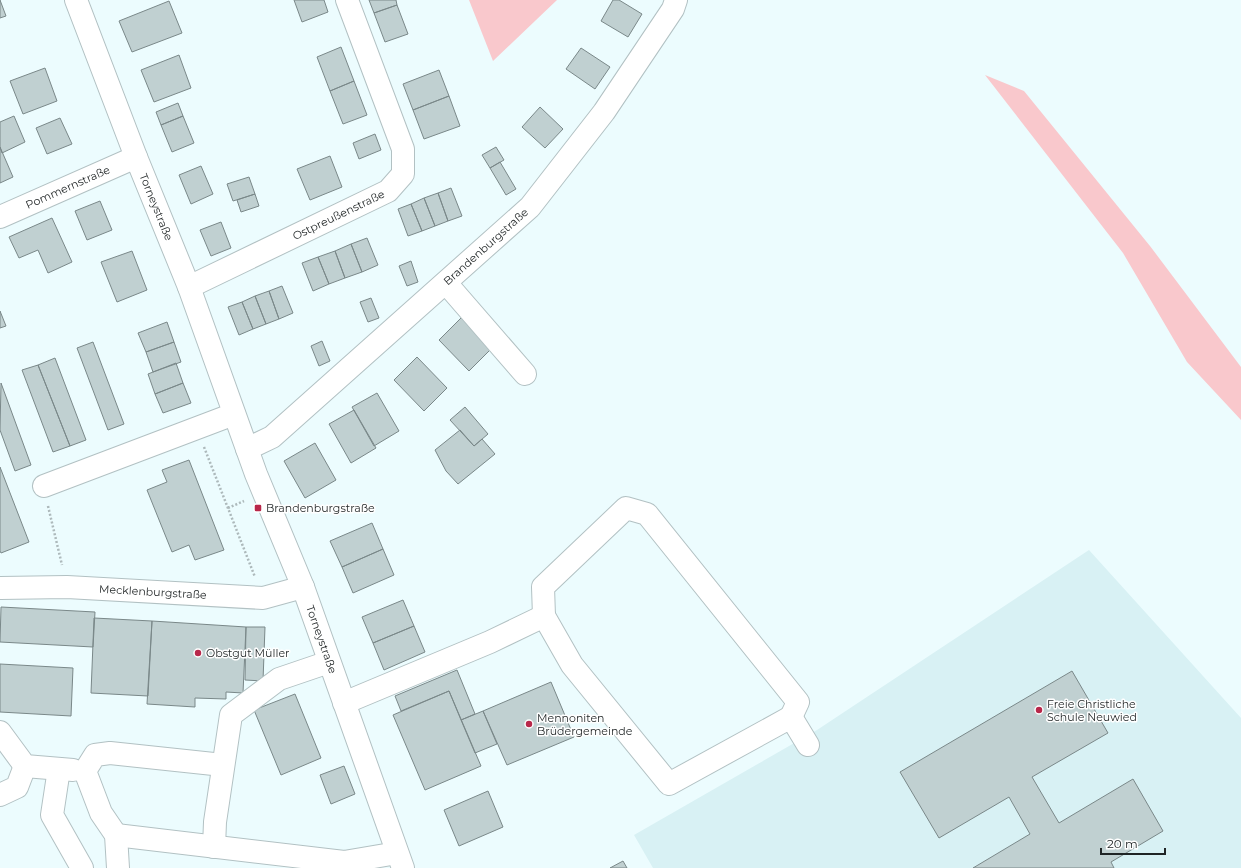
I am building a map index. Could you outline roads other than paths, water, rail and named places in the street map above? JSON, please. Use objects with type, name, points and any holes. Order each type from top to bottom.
[{"type":"street","name":"Torneystraße","points":[[76,0],[136,157],[189,288],[247,449],[303,587],[328,662],[400,861]]},
{"type":"street","name":"Ostpreußenstraße","points":[[189,288],[388,191],[403,174],[403,149],[347,0]]},
{"type":"street","name":"Brandenburgstraße","points":[[247,449],[272,437],[530,207],[604,112],[673,9],[676,0]]},
{"type":"street","name":"Pommernstraße","points":[[0,217],[136,157]]},
{"type":"street","points":[[446,283],[525,374]]},
{"type":"street","points":[[44,486],[234,414]]},
{"type":"street","points":[[626,508],[647,514],[798,702],[791,717],[670,784],[572,665],[544,616],[542,587],[626,508]]},
{"type":"street","name":"Mecklenburgstraße","points":[[0,588],[67,587],[263,598],[303,587]]},
{"type":"street","points":[[344,703],[490,642],[544,616]]},
{"type":"street","points":[[214,847],[215,822],[231,715],[279,679],[328,662]]},
{"type":"street","points":[[791,717],[808,744]]},
{"type":"street","points":[[0,732],[25,766],[85,772]]},
{"type":"street","points":[[85,772],[95,755],[110,753],[223,765]]},
{"type":"street","points":[[0,795],[18,787],[25,766]]},
{"type":"street","points":[[59,769],[52,815],[82,868]]},
{"type":"street","points":[[85,772],[101,813],[116,835],[118,868]]},
{"type":"street","points":[[116,835],[344,862],[400,861]]},
{"type":"place","name":"Brandenburgstraße","points":[[258,508]]},
{"type":"place","name":"Obstgut Müller","points":[[198,653]]},
{"type":"place","name":"Freie Christliche Schule Neuwied","points":[[1039,710]]},
{"type":"place","name":"Mennoniten Brüdergemeinde","points":[[529,724]]}]
